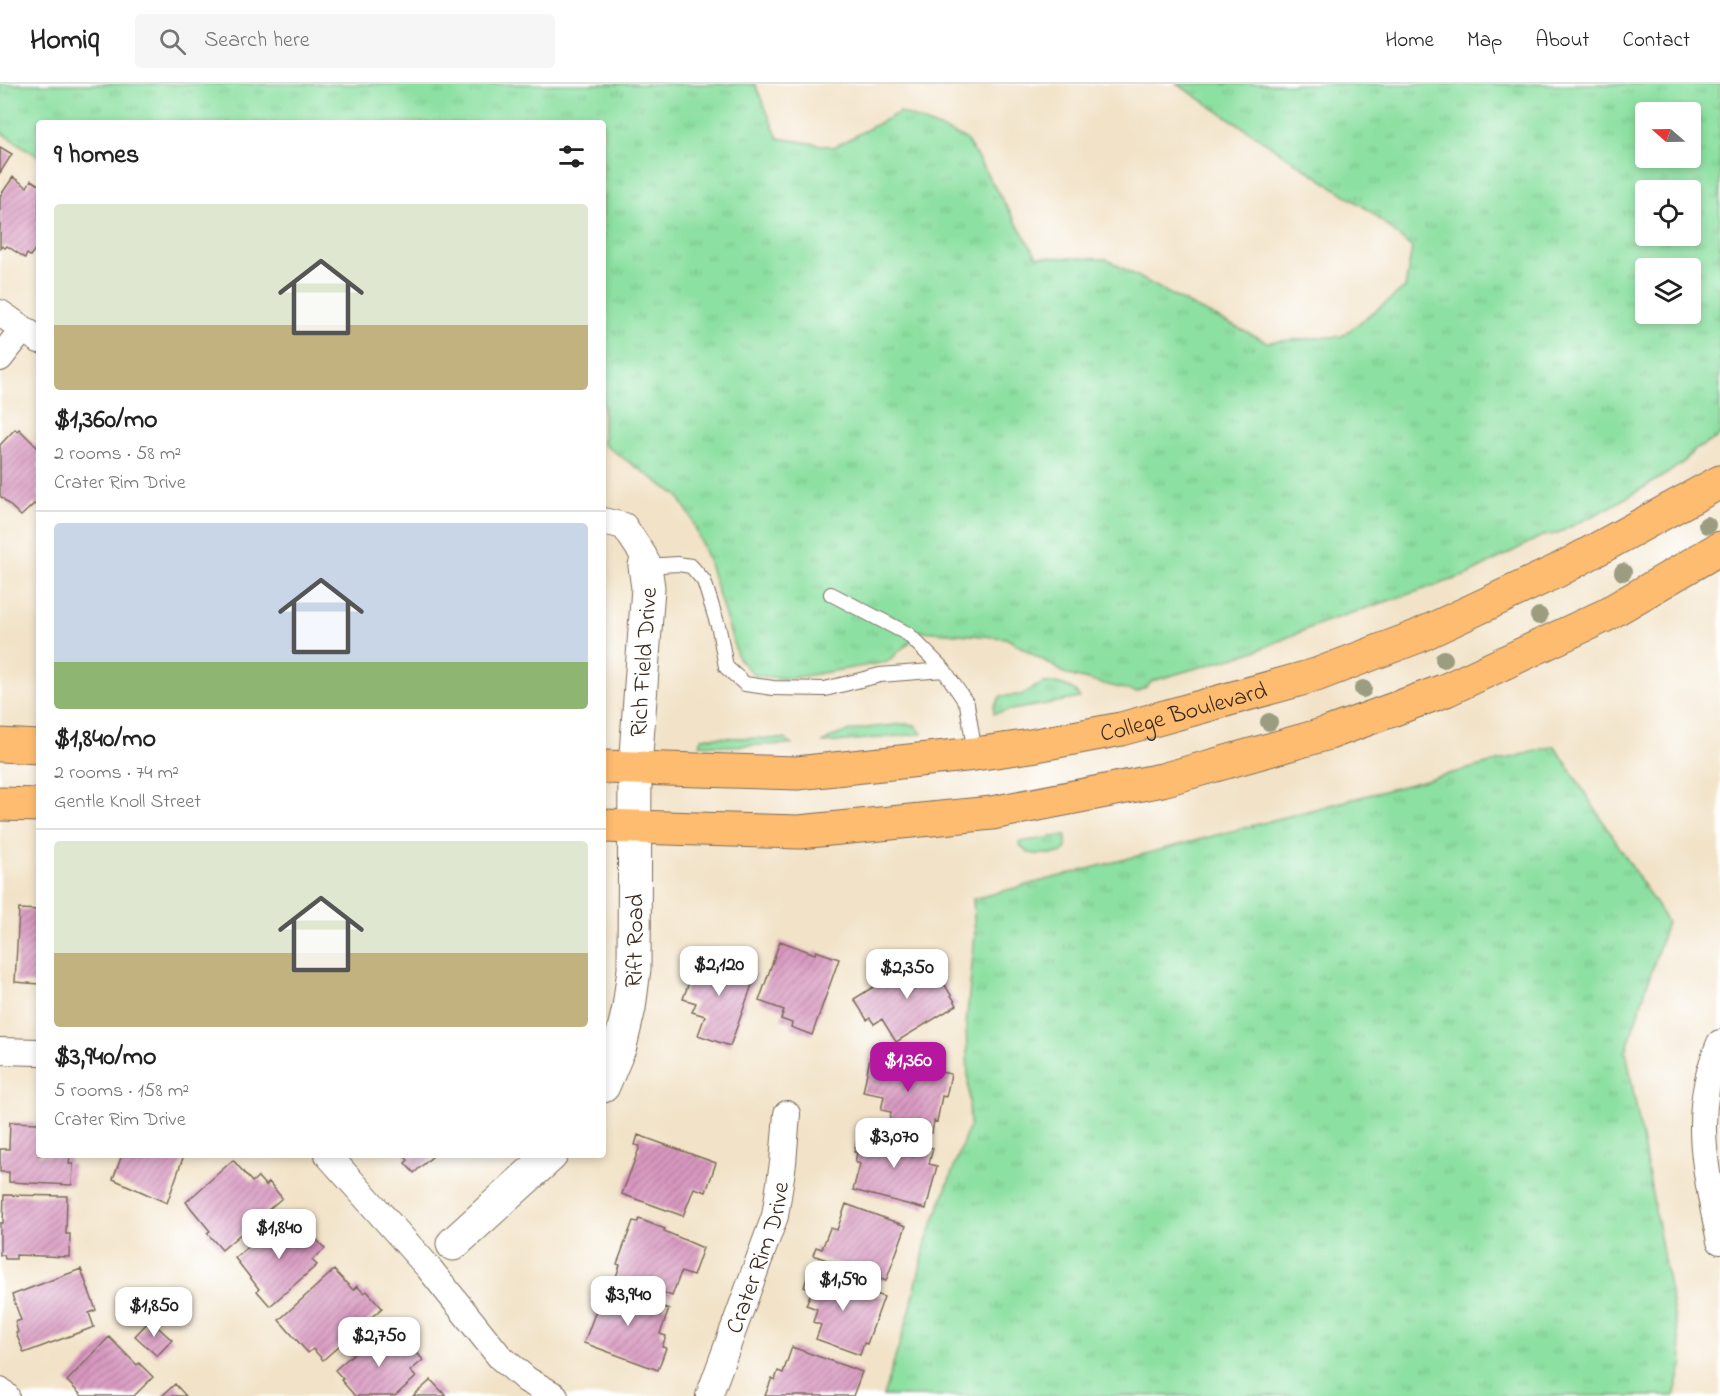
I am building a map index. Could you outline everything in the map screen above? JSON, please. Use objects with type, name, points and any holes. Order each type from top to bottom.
[{"type":"main road","name":"College Boulevard","points":[[606,767],[798,773],[975,754],[1121,729],[1316,675],[1416,637],[1557,572],[1720,482]]},
{"type":"main road","points":[[618,826],[799,832],[992,813],[1162,780],[1329,733],[1446,690],[1604,616],[1720,548]]},
{"type":"main road","points":[[0,745],[36,747]]},
{"type":"main road","points":[[0,804],[36,806]]},
{"type":"street","points":[[0,313],[31,335],[0,358]]},
{"type":"street","name":"Rich Field Drive","points":[[606,522],[624,526],[644,556],[648,588],[635,768],[618,826]]},
{"type":"street","name":"Rift Road","points":[[606,1079],[620,1046],[629,1008],[634,969],[635,884],[618,826]]},
{"type":"street","points":[[1720,1043],[1706,1084],[1702,1148],[1720,1241]]},
{"type":"street","points":[[0,1051],[36,1052]]},
{"type":"street","name":"Crater Rim Drive","points":[[709,1396],[775,1216],[787,1114]]},
{"type":"street","points":[[331,1158],[428,1267],[500,1357],[527,1380],[555,1396]]},
{"type":"street","points":[[428,1267],[548,1158]]},
{"type":"street","points":[[0,1390],[6,1396]]},
{"type":"lane","points":[[645,566],[678,564],[692,566],[704,581],[719,630],[726,668],[745,684],[773,688],[825,689],[880,675],[944,670]]},
{"type":"lane","points":[[831,594],[908,634],[944,670],[967,704],[975,754]]},
{"type":"green space","points":[[0,84],[755,84],[778,138],[834,147],[900,112],[966,139],[1037,257],[1106,259],[1188,304],[1267,342],[1342,336],[1405,288],[1412,248],[1370,211],[1177,84],[1720,84],[1720,436],[1693,451],[1685,461],[1665,475],[1610,507],[1556,534],[1542,536],[1467,575],[1321,623],[1256,651],[1152,681],[1147,687],[1136,692],[1068,675],[1006,638],[922,631],[887,662],[786,679],[754,675],[738,658],[708,560],[691,517],[678,496],[606,446],[606,120],[36,120],[36,155],[0,132]]},
{"type":"green space","points":[[1043,683],[1064,685],[1074,690],[1080,698],[994,713],[994,706],[1001,696],[1021,695]]},
{"type":"green space","points":[[915,725],[922,734],[823,743],[830,738],[851,731]]},
{"type":"green space","points":[[702,738],[785,739],[791,744],[728,746],[699,744]]},
{"type":"green space","points":[[1555,746],[1667,922],[1626,1051],[1683,1364],[1674,1396],[883,1396],[910,1311],[926,1242],[970,1124],[966,1025],[975,935],[973,899]]},
{"type":"green space","points":[[1066,835],[1066,848],[1062,853],[1031,853],[1026,851],[1019,842]]},
{"type":"building","points":[[0,147],[12,154],[0,173]]},
{"type":"building","points":[[13,177],[27,187],[31,180],[36,183],[36,248],[30,256],[27,254],[25,258],[7,246],[5,248],[2,246],[0,250],[0,196]]},
{"type":"building","points":[[15,429],[17,431],[19,429],[36,446],[36,505],[34,504],[21,516],[0,496],[0,445]]},
{"type":"building","points":[[19,909],[36,910],[36,984],[15,982]]},
{"type":"building","points":[[780,941],[815,954],[816,951],[839,959],[812,1035],[791,1027],[792,1023],[781,1019],[784,1010],[759,1001]]},
{"type":"building","points":[[699,954],[756,974],[730,1046],[698,1035],[705,1016],[692,1012],[696,1003],[683,999]]},
{"type":"building","points":[[920,958],[927,971],[934,967],[957,1005],[896,1042],[882,1019],[874,1024],[870,1018],[867,1020],[854,999]]},
{"type":"building","points":[[870,1058],[951,1074],[946,1097],[942,1096],[937,1122],[934,1121],[932,1133],[889,1124],[891,1112],[881,1110],[884,1096],[863,1092]]},
{"type":"building","points":[[10,1122],[36,1123],[36,1158],[70,1158],[69,1164],[73,1164],[72,1185],[9,1182],[9,1172],[0,1172],[0,1149],[9,1149]]},
{"type":"building","points":[[860,1129],[933,1148],[929,1164],[937,1166],[926,1209],[853,1190],[860,1164],[855,1162],[857,1153],[854,1152]]},
{"type":"building","points":[[638,1135],[716,1163],[706,1192],[694,1188],[683,1216],[622,1194],[640,1146],[635,1145]]},
{"type":"building","points":[[121,1158],[183,1158],[167,1203],[113,1179]]},
{"type":"building","points":[[406,1158],[431,1158],[414,1173],[405,1163],[408,1160]]},
{"type":"building","points":[[233,1160],[252,1182],[258,1177],[266,1186],[269,1182],[282,1198],[222,1250],[186,1202]]},
{"type":"building","points":[[4,1195],[67,1196],[66,1234],[70,1234],[69,1257],[16,1255],[16,1259],[5,1259],[4,1255],[0,1255],[0,1223],[3,1223]]},
{"type":"building","points":[[846,1204],[906,1226],[886,1281],[813,1255],[816,1247],[822,1249],[830,1228],[837,1230]]},
{"type":"building","points":[[281,1218],[299,1239],[309,1231],[325,1249],[312,1260],[317,1265],[270,1306],[235,1258]]},
{"type":"building","points":[[639,1219],[703,1248],[693,1276],[681,1272],[672,1296],[616,1277],[620,1265],[617,1264],[633,1221],[638,1222]]},
{"type":"building","points":[[81,1269],[96,1310],[89,1313],[94,1327],[24,1353],[16,1333],[18,1332],[15,1322],[21,1320],[12,1295]]},
{"type":"building","points":[[334,1270],[353,1290],[357,1286],[364,1293],[367,1291],[382,1308],[323,1360],[313,1349],[308,1353],[279,1320]]},
{"type":"building","points":[[810,1270],[884,1297],[867,1344],[864,1343],[860,1355],[816,1339],[821,1325],[813,1322],[817,1309],[806,1305],[812,1290],[804,1287]]},
{"type":"building","points":[[598,1283],[669,1309],[660,1334],[666,1336],[662,1347],[666,1348],[658,1370],[584,1343],[598,1305],[591,1302]]},
{"type":"building","points":[[150,1320],[172,1340],[157,1356],[135,1336]]},
{"type":"building","points":[[380,1330],[398,1351],[408,1342],[423,1360],[410,1371],[416,1377],[395,1396],[355,1396],[335,1370]]},
{"type":"building","points":[[109,1337],[137,1365],[139,1363],[153,1377],[134,1396],[82,1396],[67,1381]]},
{"type":"building","points":[[792,1347],[862,1372],[853,1396],[765,1396],[772,1378],[775,1380],[778,1371],[783,1373]]},
{"type":"building","points":[[431,1380],[446,1396],[413,1396]]},
{"type":"building","points":[[175,1384],[186,1396],[162,1396]]}]
